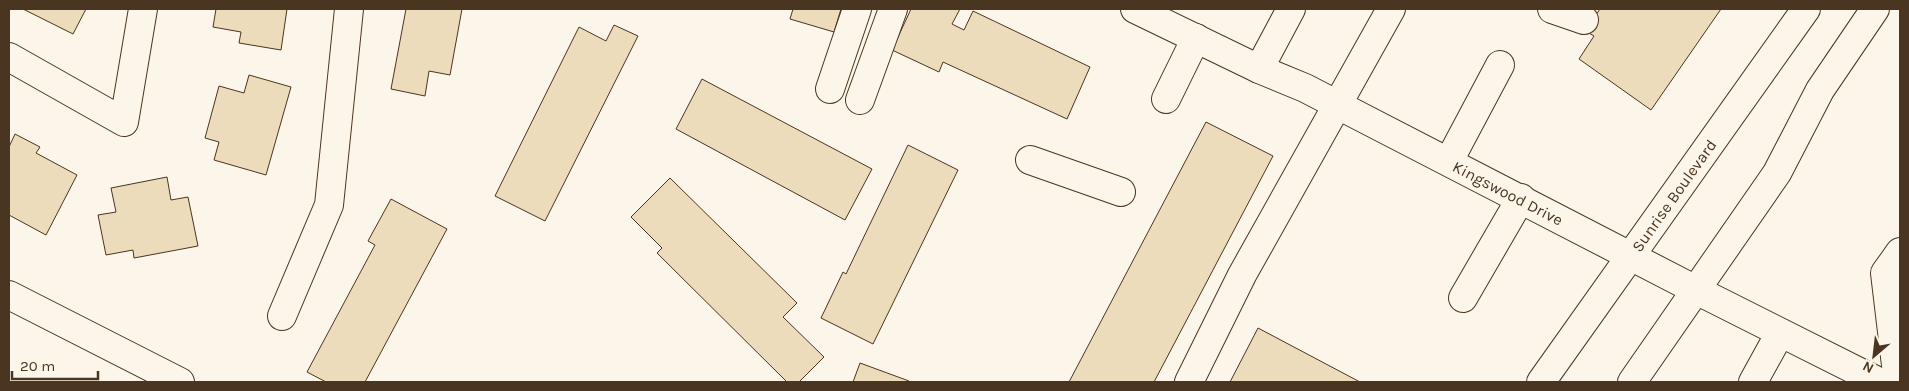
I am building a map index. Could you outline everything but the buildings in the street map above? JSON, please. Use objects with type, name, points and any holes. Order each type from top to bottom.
[{"type":"street","points":[[9,57],[124,122],[143,9]]},
{"type":"street","points":[[282,316],[329,205],[349,9]]},
{"type":"street","points":[[830,89],[857,9]]},
{"type":"street","points":[[860,100],[893,9]]},
{"type":"street","name":"Kingswood Drive","points":[[1135,9],[1164,15],[1196,38],[1259,69],[1338,104],[1630,254],[1696,290],[1879,382]]},
{"type":"street","points":[[1259,69],[1291,9]]},
{"type":"street","points":[[1189,382],[1242,275],[1391,9]]},
{"type":"street","points":[[1552,9],[1584,20]]},
{"type":"street","name":"Sunrise Boulevard","points":[[1541,382],[1630,254],[1806,9]]},
{"type":"street","points":[[1632,382],[1777,173],[1820,90],[1875,9]]},
{"type":"street","points":[[1166,99],[1196,38]]},
{"type":"street","points":[[1449,161],[1500,65]]},
{"type":"street","points":[[1030,160],[1121,192]]},
{"type":"street","points":[[1463,298],[1521,198]]},
{"type":"street","points":[[1898,382],[1885,273],[1900,252]]},
{"type":"street","points":[[9,295],[180,382]]},
{"type":"street","points":[[1753,382],[1780,333]]}]
